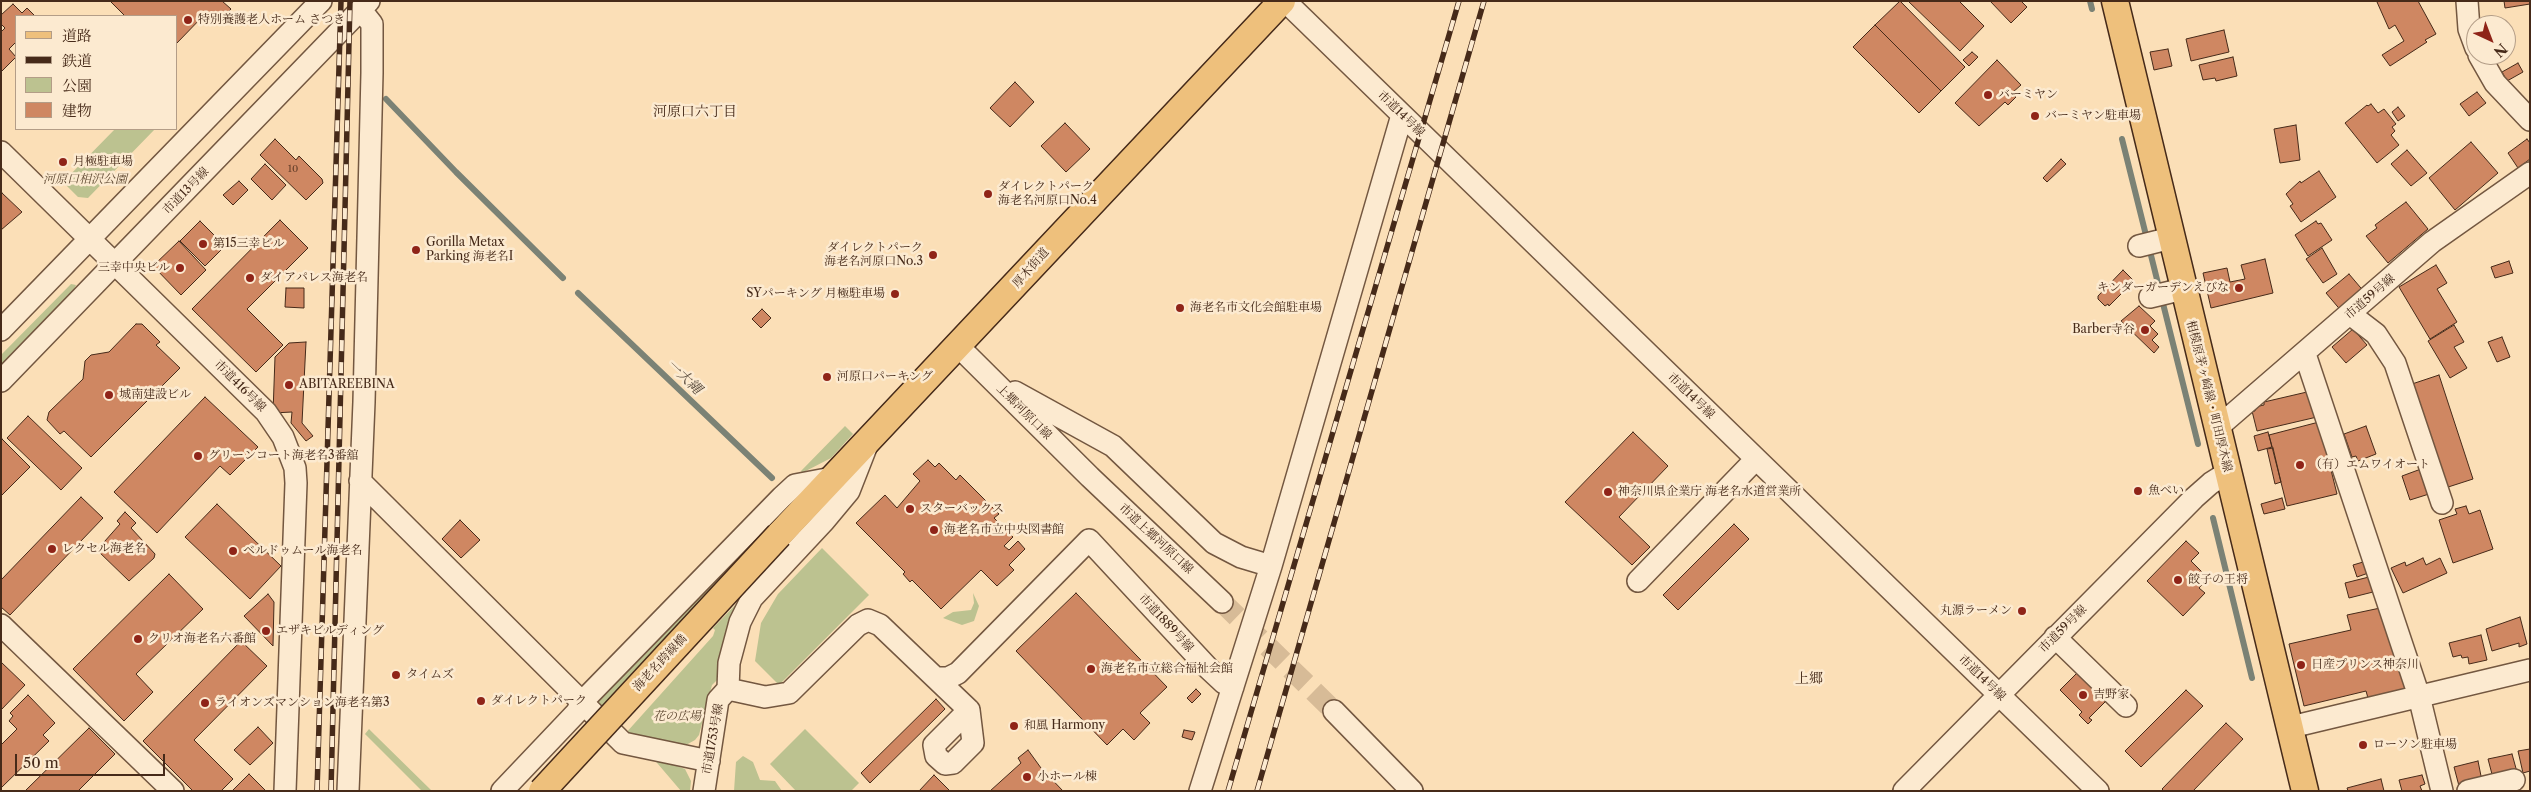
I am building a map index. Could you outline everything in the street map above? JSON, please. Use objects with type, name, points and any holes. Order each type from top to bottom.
[{"type":"main road","name":"厚木街道","points":[[779,535],[1284,1]]},
{"type":"main road","name":"相模原茅ヶ崎線・町田厚木線","points":[[2115,1],[2164,294],[2217,428],[2305,791]]},
{"type":"main road","name":"海老名跨線橋","points":[[542,791],[779,535]]},
{"type":"street","points":[[1,330],[321,1]]},
{"type":"street","name":"市道14号線","points":[[1284,1],[2098,791]]},
{"type":"street","points":[[2467,1],[2468,15]]},
{"type":"street","points":[[348,791],[360,481],[372,72],[372,24],[365,5]]},
{"type":"street","name":"市道13号線","points":[[1,381],[365,5]]},
{"type":"street","points":[[2485,65],[2495,83],[2530,120]]},
{"type":"street","points":[[1200,791],[1271,566],[1402,115]]},
{"type":"street","name":"市道416号線","points":[[1,152],[266,412],[283,437],[291,455],[296,483],[286,791]]},
{"type":"street","name":"市道59号線","points":[[2217,428],[2305,354],[2432,242],[2530,173]]},
{"type":"street","points":[[2350,314],[2376,334],[2395,363],[2442,503]]},
{"type":"street","name":"上郷河原口線","points":[[958,346],[1090,477]]},
{"type":"street","points":[[2305,354],[2419,696],[2442,791]]},
{"type":"street","points":[[992,380],[1113,446],[1214,543],[1241,557],[1271,566]]},
{"type":"street","points":[[869,440],[849,491],[824,521],[752,598],[740,622],[729,663],[728,689],[765,697],[789,693],[858,625],[868,620],[880,625],[926,672],[936,678],[969,710]]},
{"type":"street","points":[[1638,581],[1756,459]]},
{"type":"street","name":"市道59号線","points":[[1904,791],[2194,498],[2211,482],[2228,473]]},
{"type":"street","name":"市道上郷河原口線","points":[[1090,477],[1222,602]]},
{"type":"street","points":[[502,791],[573,716],[581,702],[782,497],[795,485],[832,478]]},
{"type":"street","points":[[360,481],[623,743],[709,761]]},
{"type":"street","name":"市道1889号線","points":[[936,678],[948,678],[958,673],[1089,540],[1209,669],[1224,683],[1233,687]]},
{"type":"street","points":[[1,625],[173,791]]},
{"type":"street","points":[[2055,637],[2126,706]]},
{"type":"street","points":[[2291,727],[2530,670]]},
{"type":"street","name":"市道1753号線","points":[[704,791],[718,700],[728,689]]},
{"type":"street","points":[[1334,710],[1412,791]]},
{"type":"street","points":[[2468,791],[2514,780]]},
{"type":"green space","name":"河原口相沢公園","points":[[114,130],[154,130],[88,198],[78,197],[63,182]]},
{"type":"green space","points":[[71,284],[76,285],[72,293],[1,367],[1,355]]},
{"type":"green space","points":[[845,426],[853,434],[831,458],[802,473],[801,471]]},
{"type":"green space","points":[[822,548],[869,595],[779,685],[755,661],[761,623],[778,594]]},
{"type":"green space","points":[[736,561],[708,592],[596,713],[593,701]]},
{"type":"green space","points":[[973,593],[979,606],[974,621],[962,625],[943,618],[953,612],[971,610],[974,603]]},
{"type":"green space","name":"花の広場","points":[[741,599],[718,679],[712,685],[699,735],[695,740],[686,745],[625,734],[713,636],[715,630],[713,628]]},
{"type":"green space","points":[[369,729],[432,791],[422,791],[365,734]]},
{"type":"green space","points":[[805,729],[859,783],[851,791],[796,791],[770,764]]},
{"type":"green space","points":[[743,756],[753,762],[760,780],[775,781],[782,791],[734,791],[736,762]]},
{"type":"green space","points":[[652,757],[685,769],[691,781],[690,791],[681,791]]},
{"type":"building","name":"特別養護老人ホーム さつき","points":[[110,1],[222,1],[231,9],[217,24],[206,13],[178,42],[178,15],[124,15]]},
{"type":"building","points":[[1900,1],[1965,67],[1941,91],[1875,25]]},
{"type":"building","points":[[1908,1],[1959,1],[1984,26],[1960,51]]},
{"type":"building","points":[[1990,1],[2021,1],[2027,7],[2011,23]]},
{"type":"building","points":[[2418,1],[2436,34],[2390,66],[2382,55],[2404,41],[2395,25],[2389,29],[2377,2]]},
{"type":"building","points":[[2504,1],[2530,1],[2530,4],[2505,8]]},
{"type":"building","points":[[13,4],[22,13],[27,8],[34,15],[15,15],[15,43],[9,49],[15,58],[1,72],[1,32],[5,28],[1,24],[1,15]]},
{"type":"building","points":[[1875,25],[1941,91],[1919,113],[1853,47]]},
{"type":"building","points":[[2224,30],[2229,52],[2191,61],[2186,39]]},
{"type":"building","points":[[2168,49],[2172,66],[2154,70],[2150,52]]},
{"type":"building","points":[[1972,52],[1978,57],[1969,66],[1963,60]]},
{"type":"building","points":[[2233,57],[2237,76],[2216,81],[2215,78],[2203,80],[2199,65]]},
{"type":"building","points":[[1997,60],[2021,85],[2012,93],[2016,97],[2008,105],[2005,102],[1979,126],[1955,103]]},
{"type":"building","points":[[2518,63],[2523,72],[2507,81],[2502,72]]},
{"type":"building","points":[[1015,82],[1034,102],[1010,127],[990,108]]},
{"type":"building","points":[[2477,92],[2486,103],[2469,116],[2460,104]]},
{"type":"building","points":[[2371,104],[2378,113],[2384,109],[2396,124],[2392,127],[2395,131],[2391,135],[2399,145],[2377,163],[2345,123],[2367,105]]},
{"type":"building","points":[[2398,107],[2405,116],[2398,121],[2392,112]]},
{"type":"building","points":[[1065,123],[1090,149],[1066,172],[1041,146]]},
{"type":"building","points":[[2296,125],[2300,160],[2280,163],[2274,129]]},
{"type":"building","points":[[275,139],[296,160],[299,156],[322,179],[323,183],[306,200],[260,155]]},
{"type":"building","points":[[2527,139],[2530,143],[2530,159],[2518,168],[2508,153]]},
{"type":"building","points":[[2471,142],[2498,173],[2455,210],[2429,178]]},
{"type":"building","points":[[2407,150],[2427,173],[2411,186],[2391,164]]},
{"type":"building","points":[[2061,159],[2066,164],[2047,182],[2043,178]]},
{"type":"building","points":[[265,164],[286,185],[272,200],[251,179]]},
{"type":"building","points":[[2319,171],[2336,197],[2301,222],[2290,206],[2293,204],[2286,194],[2300,181],[2301,183]]},
{"type":"building","points":[[239,181],[248,190],[233,205],[223,195]]},
{"type":"building","points":[[1,194],[22,212],[1,230]]},
{"type":"building","points":[[2406,202],[2428,229],[2388,263],[2366,236],[2377,228],[2375,225]]},
{"type":"building","name":"ダイアパレス海老名","points":[[280,220],[308,248],[247,309],[283,345],[256,372],[192,309]]},
{"type":"building","name":"第15三幸ビル","points":[[200,221],[225,246],[205,266],[180,241]]},
{"type":"building","points":[[2316,221],[2318,224],[2321,223],[2332,240],[2308,256],[2295,235]]},
{"type":"building","name":"三幸中央ビル","points":[[179,241],[206,270],[181,295],[153,266]]},
{"type":"building","points":[[2322,248],[2337,274],[2323,283],[2306,259]]},
{"type":"building","name":"キンダーガーデンえびな","points":[[2265,259],[2273,293],[2211,308],[2203,273],[2227,268],[2230,282],[2245,279],[2241,265]]},
{"type":"building","points":[[2509,261],[2513,273],[2495,278],[2491,267]]},
{"type":"building","points":[[2436,265],[2447,283],[2437,289],[2457,322],[2430,339],[2399,287]]},
{"type":"building","points":[[2123,270],[2134,281],[2109,306],[2108,304],[2105,306],[2098,299],[2098,296]]},
{"type":"building","points":[[2349,274],[2366,294],[2343,313],[2326,293]]},
{"type":"building","points":[[286,288],[304,288],[304,308],[285,307]]},
{"type":"building","points":[[2139,306],[2155,321],[2150,326],[2158,334],[2152,340],[2159,347],[2154,353],[2121,321]]},
{"type":"building","points":[[762,309],[771,318],[761,328],[752,319]]},
{"type":"building","name":"城南建設ビル","points":[[136,324],[142,324],[160,342],[156,345],[180,368],[91,457],[64,431],[60,434],[47,420],[49,412],[83,379],[85,361],[91,355],[109,352]]},
{"type":"building","points":[[2454,325],[2464,342],[2454,347],[2467,368],[2450,378],[2428,341]]},
{"type":"building","points":[[2353,329],[2367,345],[2346,363],[2332,347]]},
{"type":"building","points":[[2502,337],[2510,357],[2497,362],[2488,342]]},
{"type":"building","name":"ABITAREEBINA","points":[[306,342],[302,423],[313,436],[306,441],[291,423],[292,412],[273,413],[275,357],[289,343]]},
{"type":"building","points":[[2439,375],[2473,479],[2442,489],[2409,385]]},
{"type":"building","points":[[2307,392],[2311,406],[2314,405],[2317,417],[2257,431],[2252,411],[2255,411],[2255,407],[2264,405],[2264,402]]},
{"type":"building","name":"グリーンコート海老名3番舘","points":[[205,397],[258,447],[230,475],[220,466],[157,533],[114,492]]},
{"type":"building","points":[[28,416],[82,468],[61,490],[7,438]]},
{"type":"building","points":[[2319,422],[2337,494],[2287,506],[2269,435]]},
{"type":"building","points":[[2366,426],[2376,454],[2358,461],[2356,456],[2352,457],[2344,434]]},
{"type":"building","name":"神奈川県企業庁 海老名水道営業所","points":[[1633,432],[1668,466],[1619,517],[1650,547],[1632,565],[1565,502]]},
{"type":"building","points":[[2268,432],[2272,447],[2258,451],[2254,436]]},
{"type":"building","points":[[1,440],[30,467],[1,496]]},
{"type":"building","points":[[2273,448],[2281,482],[2275,484],[2267,449]]},
{"type":"building","name":"海老名市立中央図書館","points":[[928,460],[935,467],[939,463],[956,480],[960,475],[999,514],[994,518],[1013,537],[1004,546],[1009,550],[1018,541],[1025,549],[1009,565],[1014,570],[997,586],[981,570],[941,609],[912,580],[910,582],[903,574],[905,572],[856,523],[885,495],[897,508],[920,481],[913,474]]},
{"type":"building","points":[[2421,469],[2429,494],[2410,500],[2402,476]]},
{"type":"building","name":"レクセル海老名","points":[[81,497],[103,518],[10,615],[1,607],[1,580]]},
{"type":"building","points":[[2282,498],[2285,509],[2264,514],[2261,504]]},
{"type":"building","name":"ベルドゥムール海老名","points":[[217,504],[281,566],[250,599],[185,537]]},
{"type":"building","points":[[2466,506],[2469,514],[2480,510],[2493,549],[2453,563],[2439,520],[2457,514],[2455,509]]},
{"type":"building","points":[[125,512],[136,523],[131,528],[155,554],[154,558],[129,581],[97,550],[120,524],[117,521]]},
{"type":"building","points":[[460,520],[480,540],[461,558],[442,539]]},
{"type":"building","points":[[1734,524],[1749,539],[1678,610],[1663,595]]},
{"type":"building","name":"餃子の王将","points":[[2186,541],[2199,553],[2191,561],[2208,578],[2199,588],[2205,593],[2183,616],[2147,581]]},
{"type":"building","points":[[2423,558],[2426,565],[2440,558],[2447,573],[2403,593],[2391,568],[2405,562],[2406,566]]},
{"type":"building","points":[[2370,560],[2374,571],[2357,577],[2353,565]]},
{"type":"building","name":"クリオ海老名六番館","points":[[169,574],[203,609],[136,674],[153,692],[124,721],[73,669]]},
{"type":"building","points":[[2377,575],[2381,590],[2349,598],[2345,583]]},
{"type":"building","name":"海老名市立総合福祉会館","points":[[1076,593],[1167,687],[1140,713],[1150,723],[1134,740],[1123,729],[1107,745],[1016,651]]},
{"type":"building","name":"エザキビルディング","points":[[268,594],[274,602],[273,646],[244,616]]},
{"type":"building","points":[[2385,607],[2405,689],[2368,698],[2366,691],[2304,706],[2289,644],[2351,630],[2347,615]]},
{"type":"building","points":[[2520,617],[2527,644],[2519,647],[2519,643],[2492,651],[2486,629]]},
{"type":"building","points":[[2481,635],[2487,660],[2469,664],[2468,657],[2462,658],[2461,655],[2453,657],[2449,643]]},
{"type":"building","name":"ライオンズマンション海老名第3","points":[[241,641],[267,666],[194,740],[233,779],[221,791],[193,791],[143,741]]},
{"type":"building","points":[[1,662],[25,685],[1,710]]},
{"type":"building","name":"吉野家","points":[[2077,673],[2106,701],[2089,718],[2092,720],[2088,724],[2079,715],[2082,712],[2060,690]]},
{"type":"building","points":[[1196,689],[1201,694],[1192,703],[1187,698]]},
{"type":"building","points":[[2186,690],[2203,706],[2141,767],[2125,751]]},
{"type":"building","points":[[28,695],[55,723],[43,735],[49,741],[1,788],[1,745],[17,729],[9,721],[13,716],[10,713]]},
{"type":"building","points":[[936,699],[945,709],[870,783],[861,773]]},
{"type":"building","points":[[2226,723],[2243,739],[2193,791],[2164,791],[2162,789]]},
{"type":"building","points":[[258,727],[273,743],[250,765],[234,750]]},
{"type":"building","points":[[89,728],[115,754],[78,791],[25,791]]},
{"type":"building","points":[[1184,730],[1195,732],[1192,740],[1182,737]]},
{"type":"building","points":[[2530,749],[2530,771],[2523,773],[2518,751]]},
{"type":"building","name":"小ホール棟","points":[[1028,750],[1041,768],[1063,791],[990,791],[1021,763],[1018,758]]},
{"type":"building","points":[[2512,754],[2517,772],[2493,778],[2488,759]]},
{"type":"building","points":[[2478,761],[2482,781],[2459,786],[2454,767]]},
{"type":"building","points":[[249,774],[266,791],[232,791]]},
{"type":"building","points":[[934,775],[950,791],[919,791]]},
{"type":"building","points":[[2422,775],[2425,784],[2420,786],[2422,791],[2402,791],[2399,780]]},
{"type":"building","points":[[2381,779],[2384,791],[2348,791],[2347,788]]},
{"type":"waterway","points":[[2090,1],[2092,9]]},
{"type":"waterway","name":"一大縄","points":[[386,99],[456,172],[563,278]]},
{"type":"waterway","points":[[2122,139],[2198,444]]},
{"type":"waterway","name":"一大縄","points":[[578,293],[772,478]]},
{"type":"waterway","points":[[2213,518],[2252,678]]},
{"type":"tunnel","points":[[1222,602],[1334,711]]},
{"type":"railway","points":[[317,791],[341,1]]},
{"type":"railway","points":[[331,791],[350,1]]},
{"type":"railway","points":[[1228,791],[1459,1]]},
{"type":"railway","points":[[1257,791],[1484,1]]},
{"type":"place","name":"特別養護老人ホーム さつき","points":[[188,20]]},
{"type":"place","name":"バーミヤン","points":[[1988,95]]},
{"type":"place","name":"バーミヤン駐車場","points":[[2035,116]]},
{"type":"place","name":"月極駐車場","points":[[63,162]]},
{"type":"place","name":"ダイレクトパーク 海老名河原口No.4","points":[[988,194]]},
{"type":"place","name":"第15三幸ビル","points":[[203,244]]},
{"type":"place","name":"Gorilla Metax Parking 海老名I","points":[[416,250]]},
{"type":"place","name":"ダイレクトパーク 海老名河原口No.3","points":[[933,255]]},
{"type":"place","name":"三幸中央ビル","points":[[180,268]]},
{"type":"place","name":"ダイアパレス海老名","points":[[250,278]]},
{"type":"place","name":"キンダーガーデンえびな","points":[[2239,288]]},
{"type":"place","name":"SYパーキング 月極駐車場","points":[[895,294]]},
{"type":"place","name":"海老名市文化会館駐車場","points":[[1180,308]]},
{"type":"place","name":"Barber寺谷","points":[[2145,330]]},
{"type":"place","name":"河原口パーキング","points":[[827,377]]},
{"type":"place","name":"ABITAREEBINA","points":[[289,385]]},
{"type":"place","name":"城南建設ビル","points":[[109,395]]},
{"type":"place","name":"グリーンコート海老名3番舘","points":[[198,456]]},
{"type":"place","name":"（有）エムワイオート","points":[[2300,465]]},
{"type":"place","name":"魚べい","points":[[2138,491]]},
{"type":"place","name":"神奈川県企業庁 海老名水道営業所","points":[[1608,492]]},
{"type":"place","name":"スターバックス","points":[[910,509]]},
{"type":"place","name":"海老名市立中央図書館","points":[[934,530]]},
{"type":"place","name":"レクセル海老名","points":[[52,549]]},
{"type":"place","name":"ベルドゥムール海老名","points":[[233,551]]},
{"type":"place","name":"餃子の王将","points":[[2178,580]]},
{"type":"place","name":"丸源ラーメン","points":[[2022,611]]},
{"type":"place","name":"エザキビルディング","points":[[266,631]]},
{"type":"place","name":"クリオ海老名六番館","points":[[138,639]]},
{"type":"place","name":"日産プリンス神奈川","points":[[2301,665]]},
{"type":"place","name":"海老名市立総合福祉会館","points":[[1091,669]]},
{"type":"place","name":"タイムズ","points":[[396,675]]},
{"type":"place","name":"吉野家","points":[[2083,695]]},
{"type":"place","name":"ダイレクトパーク","points":[[481,701]]},
{"type":"place","name":"ライオンズマンション海老名第3","points":[[205,703]]},
{"type":"place","name":"和風 Harmony","points":[[1014,726]]},
{"type":"place","name":"ローソン駐車場","points":[[2363,745]]},
{"type":"place","name":"小ホール棟","points":[[1027,777]]},
{"type":"district","name":"河原口六丁目","points":[[695,112]]},
{"type":"district","name":"上郷","points":[[1809,679]]}]
